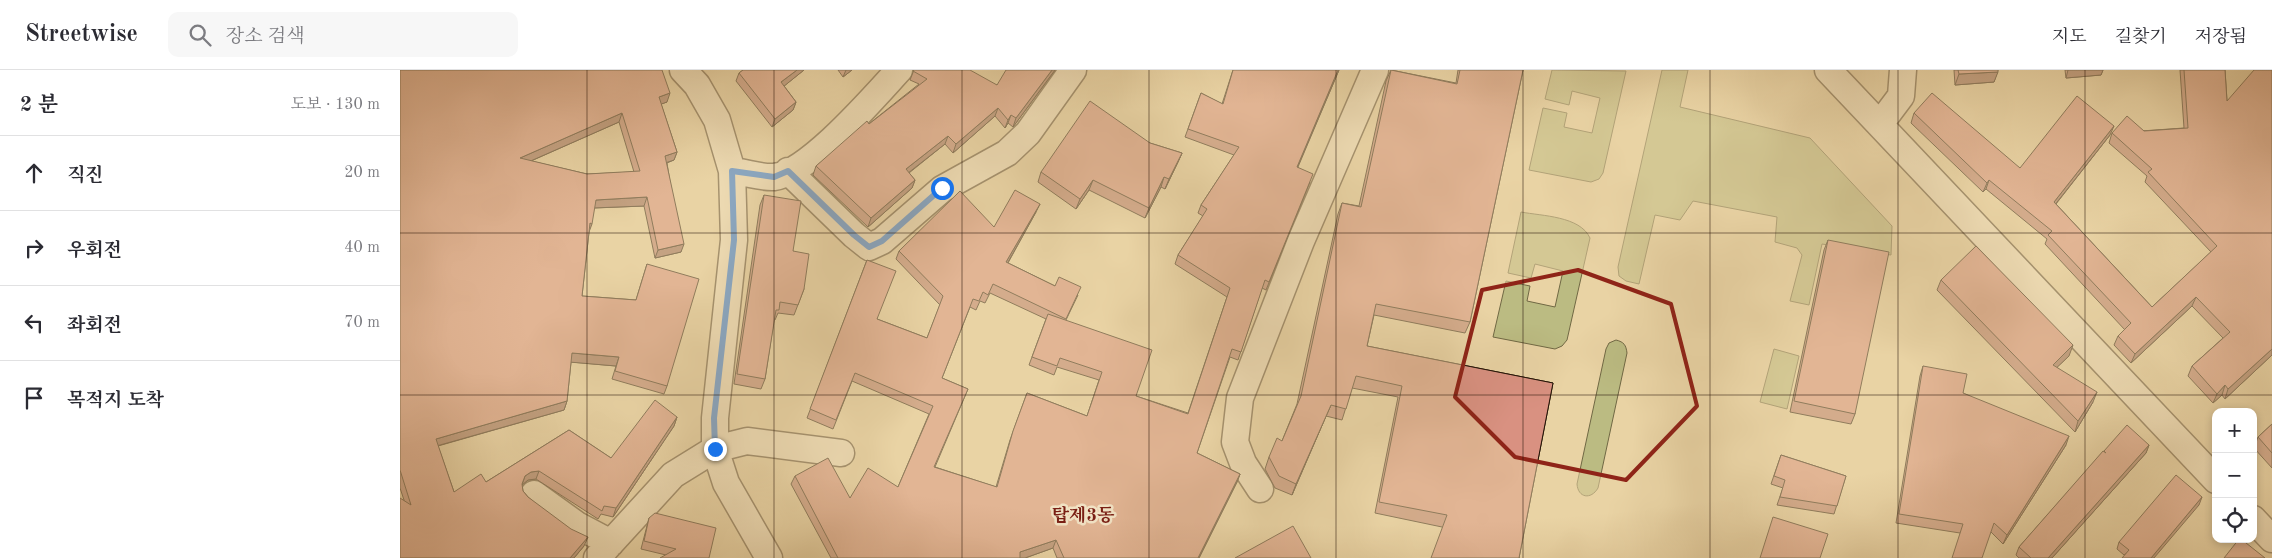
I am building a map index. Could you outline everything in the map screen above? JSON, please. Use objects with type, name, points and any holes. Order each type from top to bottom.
[{"type":"street","points":[[683,70],[697,84],[717,120],[732,171],[734,240],[714,418],[715,449],[726,483],[769,558]]},
{"type":"street","points":[[732,171],[774,177],[802,165],[856,116],[899,70]]},
{"type":"street","points":[[788,171],[854,235],[869,247],[882,241],[942,188],[1007,154],[1028,133],[1074,70]]},
{"type":"street","points":[[1260,489],[1243,463],[1235,442],[1240,398],[1301,241],[1375,70]]},
{"type":"street","points":[[1828,70],[2212,476]]},
{"type":"street","points":[[1880,124],[1901,96],[1903,70]]},
{"type":"street","points":[[534,494],[577,525],[604,551],[673,475],[715,449],[747,440],[841,452]]},
{"type":"street","points":[[2257,523],[2272,539]]},
{"type":"highlighted area","points":[[1578,270],[1671,304],[1697,406],[1626,480],[1515,457],[1455,397],[1482,290]]},
{"type":"green space","points":[[1552,70],[1626,71],[1603,173],[1599,179],[1591,182],[1529,170],[1543,108],[1567,113],[1564,127],[1592,133],[1600,98],[1572,91],[1569,105],[1545,99]]},
{"type":"green space","points":[[1662,70],[1688,70],[1680,107],[1810,138],[1892,226],[1891,255],[1822,244],[1809,305],[1790,301],[1802,255],[1797,248],[1775,242],[1777,217],[1693,201],[1680,220],[1655,215],[1639,284],[1626,281],[1619,276],[1618,267]]},
{"type":"green space","points":[[1521,212],[1569,221],[1578,225],[1590,238],[1567,340],[1562,346],[1555,349],[1493,337],[1506,281],[1530,286],[1527,301],[1555,307],[1563,271],[1535,264],[1531,278],[1508,273]]},
{"type":"green space","points":[[1616,340],[1624,344],[1627,353],[1598,488],[1589,496],[1585,496],[1578,489],[1577,484],[1606,349],[1609,343]]},
{"type":"green space","points":[[1774,349],[1799,356],[1787,409],[1760,402]]},
{"type":"building","points":[[400,70],[662,70],[670,93],[659,97],[677,152],[665,156],[684,244],[658,250],[647,197],[596,200],[592,224],[590,223],[582,296],[636,300],[647,264],[699,279],[667,386],[615,371],[619,357],[572,353],[567,401],[436,439],[454,492],[481,474],[486,482],[569,430],[611,458],[655,400],[677,417],[616,508],[604,506],[602,511],[539,471],[531,472],[525,476],[522,484],[523,491],[528,497],[571,529],[588,537],[570,558],[400,558],[400,498],[411,505],[400,470]],"holes":[[[622,113],[640,171],[587,174],[520,158]]]},
{"type":"building","points":[[743,70],[797,70],[781,82],[796,102],[775,119],[739,73]]},
{"type":"building","points":[[914,70],[970,70],[997,85],[1006,70],[1052,70],[1016,118],[1011,115],[1008,120],[998,108],[956,144],[948,136],[906,169],[915,180],[871,218],[816,166],[867,121],[869,124],[927,79]]},
{"type":"building","points":[[1233,70],[1338,70],[1297,167],[1313,174],[1269,282],[1265,280],[1241,352],[1232,349],[1197,453],[1240,474],[1198,558],[1064,558],[1056,540],[1020,552],[1020,558],[838,558],[795,476],[828,458],[850,498],[868,468],[898,487],[933,406],[855,373],[836,420],[810,409],[867,260],[896,271],[877,319],[927,338],[943,296],[899,251],[960,191],[994,227],[1015,190],[1040,204],[1006,262],[1055,286],[1059,277],[1081,287],[1066,319],[993,284],[988,295],[983,292],[979,301],[973,299],[942,378],[968,389],[934,467],[997,487],[1013,431],[1027,393],[1087,416],[1102,372],[1060,358],[1057,366],[1032,357],[1048,314],[1152,350],[1136,396],[1188,414],[1230,288],[1178,255],[1207,209],[1201,205],[1239,147],[1188,129],[1201,93],[1223,104]]},
{"type":"building","points":[[1391,70],[1457,84],[1460,70],[1523,70],[1470,322],[1376,304],[1367,346],[1553,383],[1519,558],[1431,558],[1447,515],[1379,502],[1402,386],[1356,376],[1346,409],[1331,405],[1296,484],[1279,476],[1269,457],[1277,438],[1282,441],[1301,396],[1342,203],[1361,207]]},
{"type":"building","points":[[1958,70],[1998,70],[1998,72],[1959,74]]},
{"type":"building","points":[[2184,70],[2225,70],[2227,101],[2254,70],[2272,70],[2272,349],[2228,389],[2225,385],[2217,394],[2192,366],[2230,332],[2196,297],[2135,354],[2118,336],[2131,323],[2048,235],[2052,231],[1989,180],[1987,183],[1914,113],[1932,93],[2020,168],[2077,96],[2114,126],[2054,202],[2152,307],[2217,246],[2148,172],[2152,169],[2112,133],[2127,116],[2144,131],[2188,128]]},
{"type":"building","points":[[1090,101],[1150,143],[1182,153],[1169,179],[1164,177],[1149,208],[1093,180],[1080,199],[1041,172]]},
{"type":"building","points":[[764,195],[801,201],[793,251],[809,254],[804,289],[798,305],[780,302],[779,310],[776,310],[765,379],[737,374]]},
{"type":"building","points":[[1828,240],[1889,252],[1855,414],[1794,401]]},
{"type":"building","points":[[1976,246],[2073,345],[2053,365],[2097,392],[2078,421],[1941,280]]},
{"type":"building","points":[[1923,366],[1967,374],[1963,393],[2069,436],[2007,535],[1994,523],[1982,558],[1952,558],[1963,524],[1899,514]]},
{"type":"building","points":[[2272,424],[2272,453],[2258,437]]},
{"type":"building","points":[[2127,425],[2149,445],[2048,558],[2031,558],[2019,547],[2103,451],[2106,453],[2104,451]]},
{"type":"building","points":[[1781,455],[1846,476],[1837,506],[1780,497],[1785,480],[1774,476]]},
{"type":"building","points":[[2176,475],[2202,497],[2151,558],[2122,558],[2129,550],[2119,542]]},
{"type":"building","points":[[655,513],[716,528],[709,558],[660,558],[676,549],[644,541],[649,518]]},
{"type":"building","points":[[1773,517],[1828,534],[1820,558],[1760,558]]},
{"type":"building","points":[[1293,526],[1311,558],[1235,558]]},
{"type":"building","points":[[2236,543],[2246,543],[2265,558],[2224,558]]},
{"type":"district","name":"탑제3동","points":[[1083,516]]},
{"type":"route","points":[[715,449],[714,418],[734,240],[732,171],[774,177],[788,171],[854,235],[869,247],[882,241],[942,188]]}]
